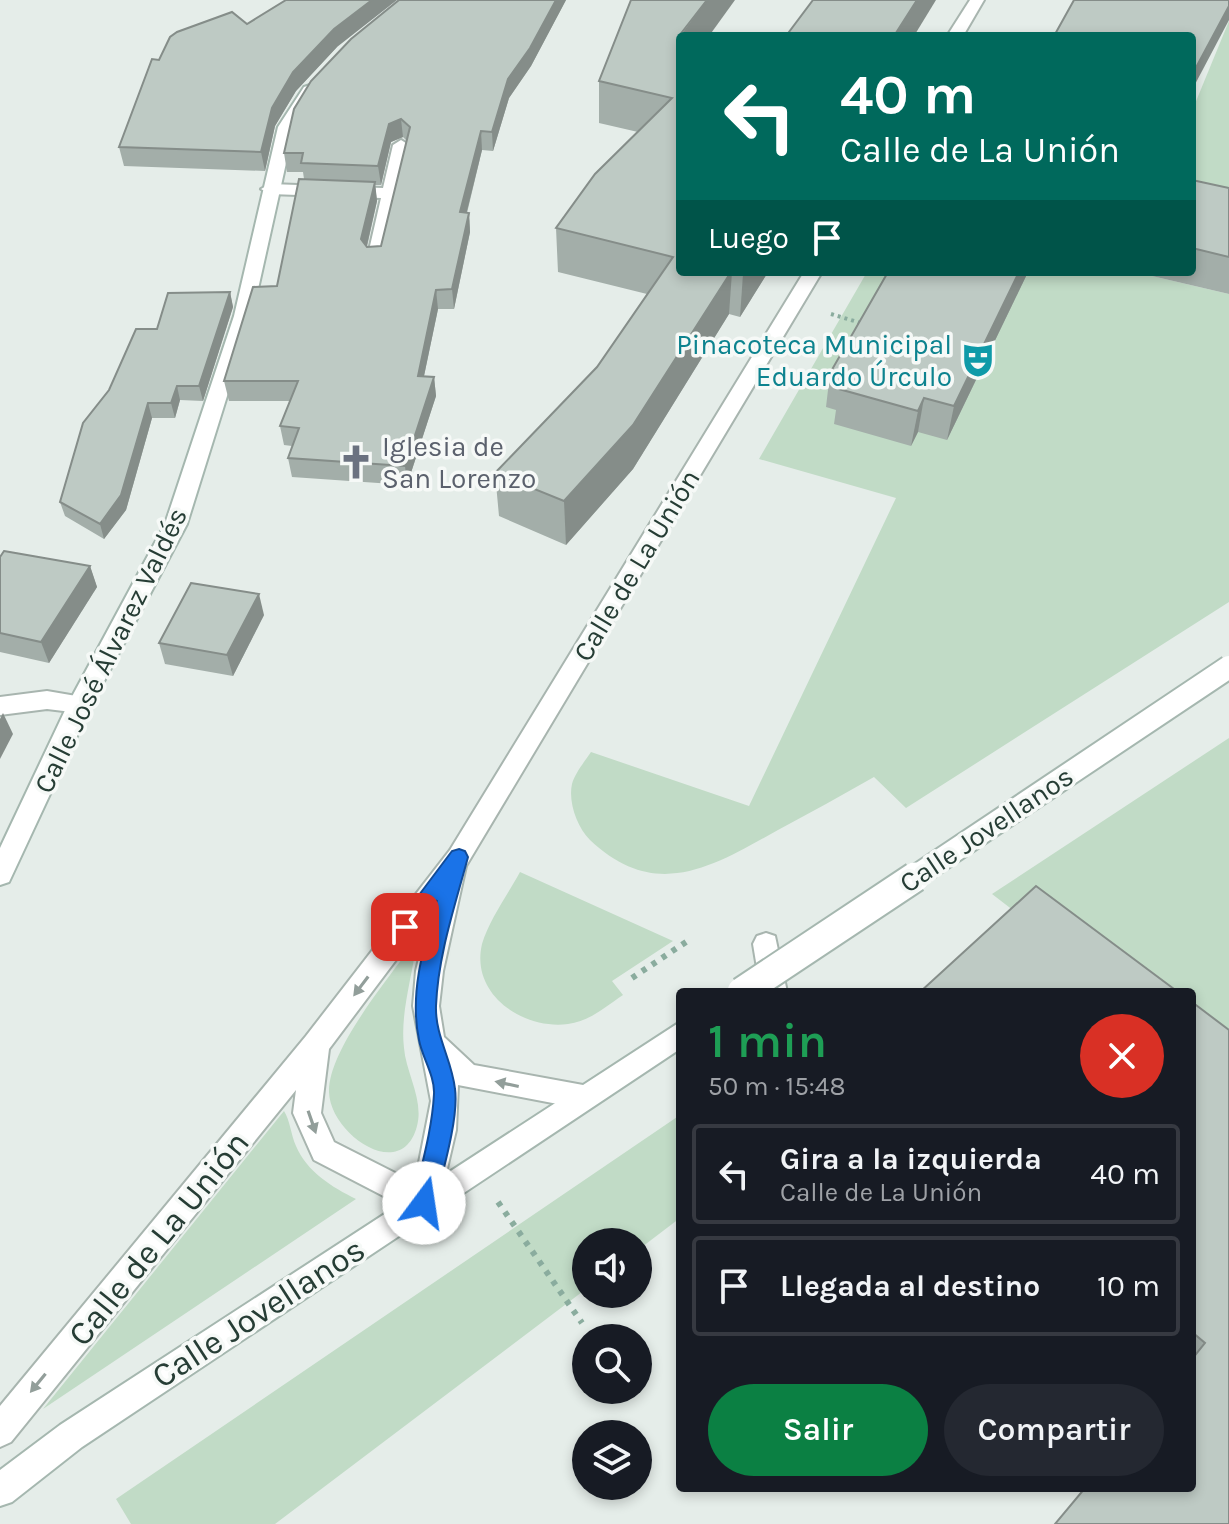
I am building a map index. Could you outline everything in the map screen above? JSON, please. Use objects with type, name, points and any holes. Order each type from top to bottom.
[{"type":"street","points":[[957,32],[977,0]]},
{"type":"street","name":"Calle José Álvarez Valdés","points":[[0,875],[80,704],[176,524],[243,316],[286,127],[304,96],[327,71]]},
{"type":"street","points":[[376,259],[401,145]]},
{"type":"street","points":[[270,189],[389,193]]},
{"type":"street","name":"Calle de La Unión","points":[[0,1431],[316,1045],[459,857],[811,276]]},
{"type":"street","name":"Calle Jovellanos","points":[[748,988],[1229,667]]},
{"type":"street","points":[[0,706],[47,700],[80,704]]},
{"type":"street","name":"Calle de La Unión","points":[[316,1045],[307,1113],[324,1151],[424,1203],[438,1144],[445,1090],[429,1041],[426,1009],[431,959],[459,857]]},
{"type":"street","points":[[766,944],[773,988]]},
{"type":"street","name":"Calle Jovellanos","points":[[0,1490],[71,1436],[676,1037]]},
{"type":"street","points":[[429,1041],[467,1076],[584,1096]]},
{"type":"path","points":[[827,312],[866,325]]},
{"type":"path","points":[[632,978],[689,940]]},
{"type":"path","points":[[475,1169],[582,1323]]},
{"type":"green space","points":[[1229,21],[1229,224],[1196,217],[1196,101]]},
{"type":"green space","name":"Pinacoteca Municipal Eduardo Úrculo","points":[[865,276],[1152,276],[1229,294],[1229,602],[906,808],[874,777],[754,844],[707,866],[661,874],[638,870],[614,859],[585,835],[573,806],[571,791],[573,780],[583,763],[591,752],[749,806],[896,498],[759,459]]},
{"type":"green space","points":[[1229,738],[1229,1076],[1196,1051],[1196,988],[1114,988],[992,894]]},
{"type":"green space","points":[[520,872],[673,941],[612,981],[623,995],[590,1017],[568,1024],[551,1024],[518,1015],[492,993],[484,979],[480,962],[485,935]]},
{"type":"green space","points":[[413,944],[416,945],[403,1035],[419,1116],[409,1143],[397,1151],[383,1152],[353,1137],[341,1123],[332,1108],[329,1092],[331,1075],[338,1056],[362,1015]]},
{"type":"green space","points":[[284,1111],[296,1146],[307,1164],[329,1184],[356,1199],[43,1409]]},
{"type":"green space","points":[[676,1118],[676,1221],[652,1239],[652,1228],[572,1228],[572,1300],[275,1524],[131,1524],[116,1499]]},
{"type":"building","points":[[286,0],[372,0],[334,29],[293,72],[272,108],[261,152],[119,147],[152,59],[159,60],[170,37],[232,12],[247,24]]},
{"type":"building","points":[[399,0],[556,0],[530,48],[508,79],[492,132],[481,131],[460,212],[469,213],[452,289],[436,290],[418,376],[434,377],[405,466],[288,458],[299,428],[280,426],[298,381],[224,381],[253,287],[277,286],[299,179],[375,182],[361,239],[367,247],[381,246],[410,127],[401,119],[389,124],[378,166],[301,163],[303,153],[284,153],[294,109],[311,81],[351,39]]},
{"type":"building","points":[[631,0],[707,0],[682,32],[676,32],[676,276],[728,276],[633,425],[564,501],[495,473],[597,367],[673,257],[556,228],[595,174],[672,98],[599,81]]},
{"type":"building","points":[[813,0],[917,0],[897,32],[789,32]]},
{"type":"building","points":[[1074,0],[1229,0],[1229,6],[1196,68],[1196,32],[1056,32]]},
{"type":"building","points":[[1196,181],[1229,188],[1229,257],[1196,249]]},
{"type":"building","name":"Pinacoteca Municipal Eduardo Úrculo","points":[[886,276],[1017,276],[954,406],[924,398],[918,411],[839,389],[845,377],[830,373]]},
{"type":"building","points":[[230,292],[199,386],[177,386],[171,403],[148,403],[121,495],[100,524],[60,502],[83,423],[109,390],[136,329],[157,329],[168,293]]},
{"type":"building","points":[[4,551],[90,566],[41,642],[0,633],[0,557]]},
{"type":"building","points":[[191,583],[259,594],[227,655],[159,643]]},
{"type":"building","points":[[1036,886],[1173,988],[924,988]]},
{"type":"building","points":[[1196,1005],[1229,1030],[1229,1524],[1055,1524],[1082,1492],[1196,1492],[1196,1354],[1205,1343],[1196,1335]]},
{"type":"place","name":"Pinacoteca Municipal Eduardo Úrculo","points":[[978,360]]},
{"type":"place","name":"Iglesia de San Lorenzo","points":[[356,462]]},
{"type":"route","points":[[405,927],[459,857],[431,959],[426,1009],[429,1041],[445,1090],[438,1144],[424,1203]]}]
